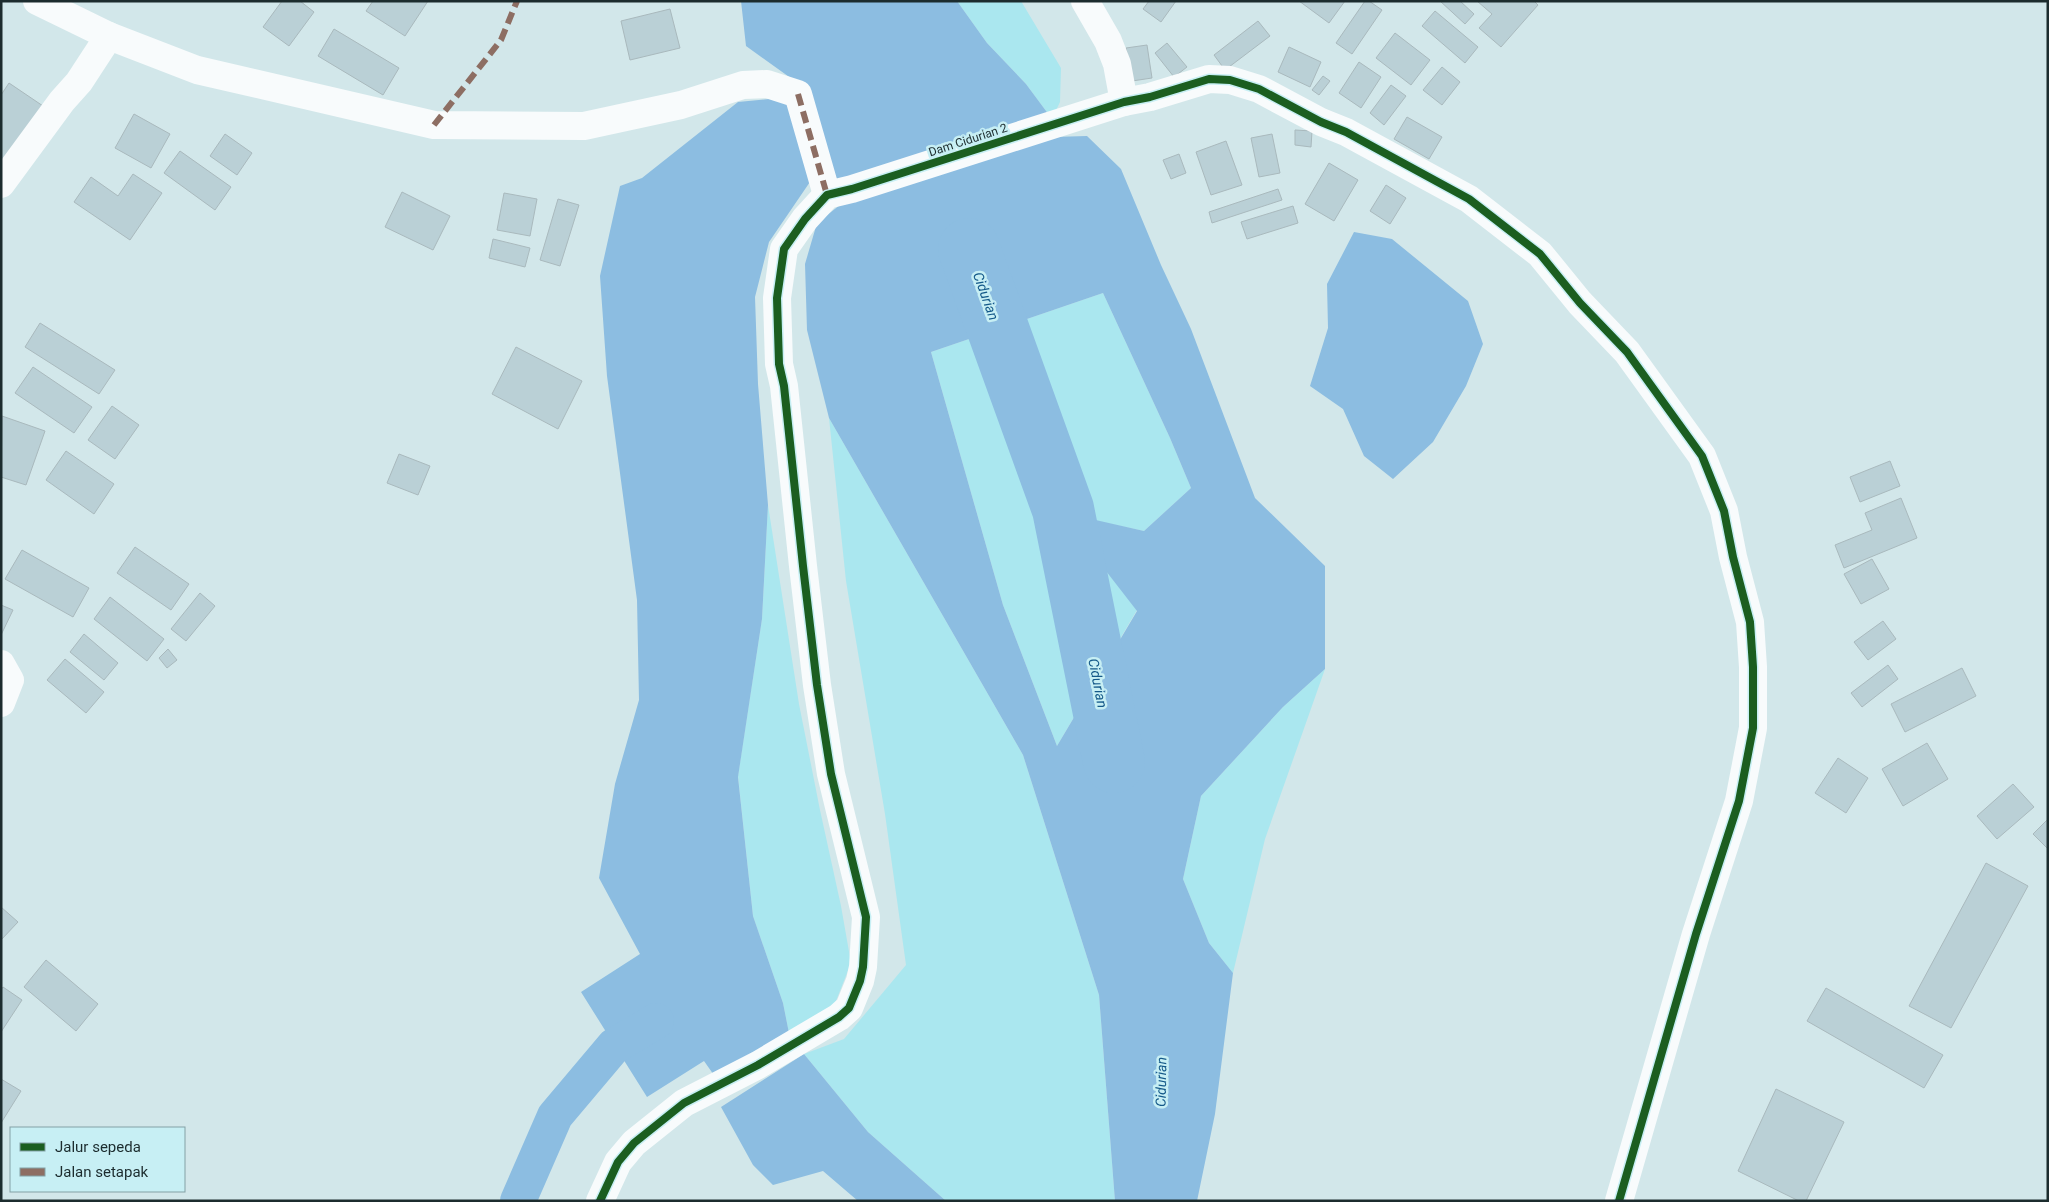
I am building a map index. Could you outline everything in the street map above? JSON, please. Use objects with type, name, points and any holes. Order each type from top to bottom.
[{"type":"street","points":[[37,1],[109,36],[197,70],[434,125],[584,126],[681,105],[743,85],[767,84],[798,94],[839,192],[805,219],[784,249],[777,298],[779,364],[784,386],[817,685],[831,774],[866,917],[863,967],[855,996],[849,1008],[839,1018],[758,1065],[684,1103],[634,1142],[618,1162],[600,1201]]},
{"type":"street","points":[[1085,1],[1108,41],[1117,64],[1124,102]]},
{"type":"street","points":[[1,184],[62,101],[79,82],[109,36]]},
{"type":"street","name":"Dam Cidurian 2","points":[[839,192],[1124,102],[1150,97],[1209,79],[1230,80],[1260,89],[1321,122],[1346,132],[1469,199],[1540,254],[1580,304],[1627,352],[1702,456],[1724,511],[1733,557],[1750,622],[1754,728],[1739,802],[1682,982],[1619,1201]]},
{"type":"street","points":[[1,664],[10,680],[1,704]]},
{"type":"shaded area","points":[[957,1],[1021,1],[1061,68],[1060,102],[1052,119],[1026,84],[987,43]]},
{"type":"shaded area","points":[[1103,293],[1191,488],[1144,531],[1078,517],[1085,544],[1137,610],[1057,746],[1003,605],[931,352]]},
{"type":"shaded area","points":[[829,418],[1023,755],[1099,995],[1115,1201],[946,1201],[868,1132],[804,1054],[844,1039],[906,965],[885,814],[846,581]]},
{"type":"shaded area","points":[[768,505],[799,704],[851,963],[834,1006],[790,1038],[783,1003],[753,916],[738,776],[762,619]]},
{"type":"shaded area","points":[[1325,669],[1265,839],[1233,973],[1209,943],[1183,879],[1201,796],[1283,707]]},
{"type":"water","points":[[741,1],[957,1],[987,43],[1026,84],[1052,119],[839,186],[806,89],[746,46]]},
{"type":"water","points":[[793,99],[814,176],[769,242],[755,297],[758,384],[768,505],[762,619],[738,777],[753,916],[783,1003],[790,1038],[716,1078],[704,1061],[647,1097],[581,992],[640,954],[599,878],[615,784],[639,700],[637,600],[607,376],[600,276],[620,186],[642,178],[738,102]]},
{"type":"water","points":[[1087,136],[1121,169],[1161,265],[1191,329],[1255,498],[1325,566],[1325,669],[1283,707],[1201,796],[1183,879],[1209,943],[1233,973],[1215,1114],[1197,1201],[1115,1201],[1099,995],[1023,755],[829,418],[807,330],[805,264],[817,223],[845,201],[1053,137]],"holes":[[[1103,293],[1191,488],[1144,531],[1078,516],[1085,544],[1137,611],[1057,746],[1003,605],[931,352]]]},
{"type":"water","points":[[1354,232],[1392,239],[1468,301],[1483,344],[1466,386],[1433,442],[1393,479],[1364,456],[1343,409],[1310,386],[1328,328],[1327,284]]},
{"type":"water","points":[[804,1054],[868,1132],[946,1201],[858,1201],[823,1171],[773,1185],[753,1165],[721,1107]]},
{"type":"building","points":[[282,1],[300,1],[314,12],[289,46],[263,27]]},
{"type":"building","points":[[373,1],[428,1],[405,36],[366,11]]},
{"type":"building","points":[[1149,1],[1176,1],[1161,22],[1143,9]]},
{"type":"building","points":[[1299,1],[1345,1],[1329,23]]},
{"type":"building","points":[[1365,1],[1369,1],[1382,10],[1352,54],[1336,43]]},
{"type":"building","points":[[1440,1],[1460,1],[1474,14],[1465,24]]},
{"type":"building","points":[[1477,1],[1534,1],[1538,5],[1501,47],[1479,28],[1492,14]]},
{"type":"building","points":[[670,9],[680,48],[630,60],[621,21]]},
{"type":"building","points":[[1435,11],[1478,47],[1465,63],[1422,26]]},
{"type":"building","points":[[1258,21],[1270,36],[1225,70],[1214,55]]},
{"type":"building","points":[[334,29],[399,68],[383,95],[318,56]]},
{"type":"building","points":[[1395,33],[1430,60],[1411,85],[1376,58]]},
{"type":"building","points":[[1167,43],[1187,67],[1174,77],[1155,53]]},
{"type":"building","points":[[1147,45],[1152,78],[1132,81],[1126,48]]},
{"type":"building","points":[[1289,47],[1321,62],[1310,87],[1278,72]]},
{"type":"building","points":[[1359,62],[1381,77],[1361,108],[1339,93]]},
{"type":"building","points":[[1442,67],[1460,82],[1442,105],[1423,90]]},
{"type":"building","points":[[1323,76],[1330,81],[1319,95],[1312,90]]},
{"type":"building","points":[[9,83],[46,108],[1,168],[1,95]]},
{"type":"building","points":[[1391,85],[1406,96],[1384,125],[1370,113]]},
{"type":"building","points":[[134,114],[170,134],[151,168],[115,148]]},
{"type":"building","points":[[1407,117],[1442,137],[1429,159],[1394,139]]},
{"type":"building","points":[[1295,130],[1312,131],[1311,147],[1295,145]]},
{"type":"building","points":[[225,134],[252,153],[237,175],[210,156]]},
{"type":"building","points":[[1272,134],[1280,173],[1259,177],[1251,138]]},
{"type":"building","points":[[1226,141],[1242,185],[1211,195],[1196,152]]},
{"type":"building","points":[[180,151],[231,187],[215,210],[164,173]]},
{"type":"building","points":[[1179,154],[1186,173],[1171,179],[1163,160]]},
{"type":"building","points":[[1329,163],[1358,180],[1334,221],[1305,204]]},
{"type":"building","points":[[133,174],[162,193],[130,240],[74,202],[91,177],[118,196]]},
{"type":"building","points":[[1386,185],[1406,198],[1390,224],[1370,211]]},
{"type":"building","points":[[1278,189],[1282,200],[1212,223],[1209,212]]},
{"type":"building","points":[[402,192],[450,216],[433,250],[385,227]]},
{"type":"building","points":[[504,193],[537,199],[530,236],[497,230]]},
{"type":"building","points":[[558,199],[579,205],[560,266],[540,260]]},
{"type":"building","points":[[1293,206],[1298,223],[1247,239],[1241,222]]},
{"type":"building","points":[[493,239],[530,248],[525,267],[489,258]]},
{"type":"building","points":[[40,323],[115,370],[99,394],[25,347]]},
{"type":"building","points":[[516,347],[582,381],[558,429],[492,394]]},
{"type":"building","points":[[33,367],[92,407],[74,433],[15,393]]},
{"type":"building","points":[[112,406],[139,425],[115,459],[88,440]]},
{"type":"building","points":[[2,416],[45,431],[26,485],[1,477]]},
{"type":"building","points":[[66,451],[114,484],[94,514],[46,480]]},
{"type":"building","points":[[399,454],[430,466],[418,495],[387,483]]},
{"type":"building","points":[[1890,461],[1900,486],[1860,502],[1850,477]]},
{"type":"building","points":[[1901,498],[1917,538],[1844,568],[1835,545],[1872,530],[1865,513]]},
{"type":"building","points":[[135,547],[189,584],[171,610],[117,573]]},
{"type":"building","points":[[22,550],[89,588],[73,617],[5,579]]},
{"type":"building","points":[[1872,559],[1889,589],[1861,604],[1844,574]]},
{"type":"building","points":[[200,593],[215,606],[186,641],[171,629]]},
{"type":"building","points":[[110,597],[164,639],[147,661],[94,619]]},
{"type":"building","points":[[1,605],[13,610],[1,635]]},
{"type":"building","points":[[1883,621],[1896,639],[1868,660],[1854,642]]},
{"type":"building","points":[[84,634],[118,663],[104,680],[70,652]]},
{"type":"building","points":[[168,649],[177,660],[167,668],[159,658]]},
{"type":"building","points":[[65,659],[104,692],[86,713],[47,680]]},
{"type":"building","points":[[1888,665],[1898,679],[1862,707],[1851,693]]},
{"type":"building","points":[[1962,668],[1976,696],[1905,732],[1891,704]]},
{"type":"building","points":[[1927,743],[1948,779],[1903,806],[1882,769]]},
{"type":"building","points":[[1838,758],[1868,778],[1846,813],[1815,793]]},
{"type":"building","points":[[2013,784],[2034,807],[1997,839],[1977,816]]},
{"type":"building","points":[[2048,819],[2048,849],[2033,834]]},
{"type":"building","points":[[1986,863],[2028,886],[1951,1028],[1909,1006]]},
{"type":"building","points":[[1,907],[18,922],[1,940]]},
{"type":"building","points":[[46,960],[98,1004],[76,1031],[24,987]]},
{"type":"building","points":[[3,987],[22,1000],[1,1032],[1,990]]},
{"type":"building","points":[[1826,988],[1943,1055],[1924,1088],[1807,1021]]},
{"type":"building","points":[[1,1079],[21,1091],[1,1123]]},
{"type":"building","points":[[1776,1089],[1844,1122],[1806,1201],[1799,1201],[1738,1171]]},
{"type":"waterway","name":"Cidurian","points":[[969,249],[1063,509],[1114,762]]},
{"type":"waterway","points":[[518,1201],[555,1116],[614,1046],[656,1021]]},
{"type":"marked path","points":[[434,125],[501,40],[517,1]]},
{"type":"marked path","points":[[798,94],[827,195]]},
{"type":"cycle path","points":[[600,1201],[618,1162],[634,1143],[684,1103],[758,1065],[839,1017],[849,1008],[860,981],[863,967],[866,917],[831,774],[817,685],[784,386],[779,364],[777,298],[784,249],[805,219],[827,195],[852,189],[1124,102],[1150,97],[1209,79],[1230,80],[1259,89],[1321,122],[1346,132],[1469,199],[1540,254],[1580,303],[1627,352],[1702,456],[1724,511],[1733,557],[1750,622],[1753,667],[1753,728],[1739,801],[1696,934],[1619,1201]]}]
